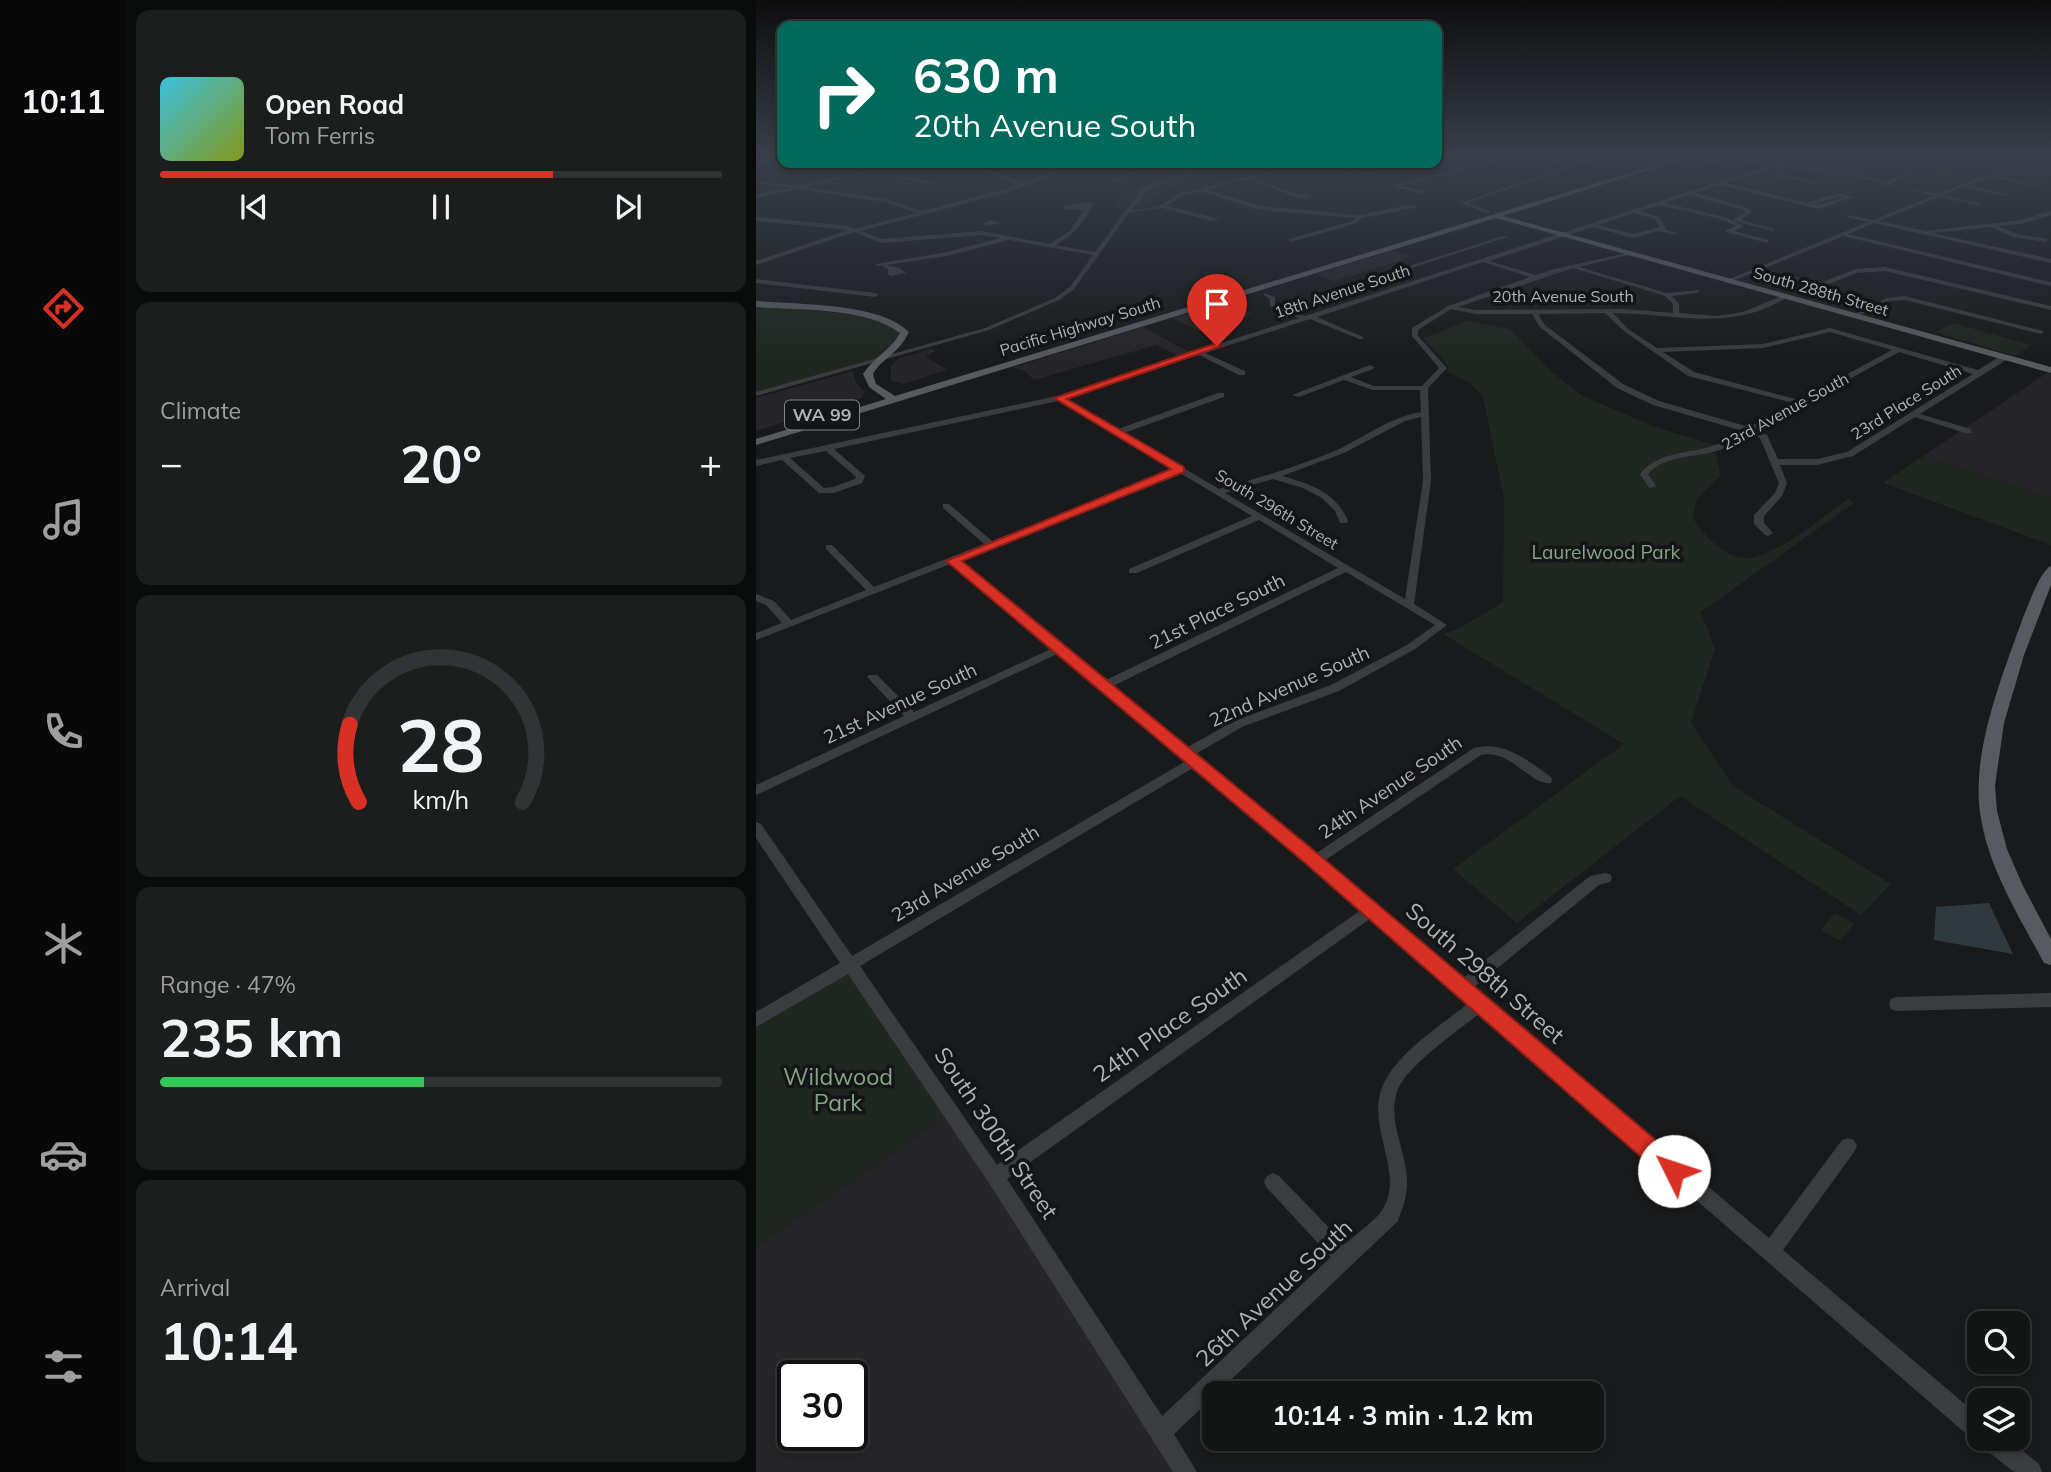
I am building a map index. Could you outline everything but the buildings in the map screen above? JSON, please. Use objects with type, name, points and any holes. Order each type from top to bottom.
[{"type":"main road","name":"Pacific Highway South","points":[[756,442],[1231,291],[1453,224]]},
{"type":"main road","name":"Pacific Highway South","points":[[756,435],[1169,316],[1472,224]]},
{"type":"main road","name":"South 288th Street","points":[[1525,224],[2051,370]]},
{"type":"main road","points":[[1250,290],[1248,289],[1302,270]]},
{"type":"main road","points":[[1169,316],[1231,294],[1231,291]]},
{"type":"main road","points":[[756,304],[867,316],[895,323],[904,329],[905,335],[873,366],[868,378],[872,385],[891,398]]},
{"type":"main road","points":[[2051,570],[2039,595],[2001,713],[1987,771],[1986,796],[1993,831],[2007,872],[2051,957]]},
{"type":"street","points":[[805,224],[852,229],[882,241],[981,233],[1097,254]]},
{"type":"street","points":[[756,263],[852,229],[875,224]]},
{"type":"street","points":[[1053,244],[1075,232],[1080,224]]},
{"type":"street","points":[[756,394],[987,330],[1057,299],[1072,288],[1119,224]]},
{"type":"street","points":[[1282,241],[1349,224]]},
{"type":"street","name":"18th Avenue South","points":[[756,463],[1059,398],[1599,224]]},
{"type":"street","points":[[1660,224],[1663,228],[1660,230]]},
{"type":"street","points":[[1734,224],[1758,230],[1745,236]]},
{"type":"street","points":[[1751,224],[1772,229]]},
{"type":"street","points":[[1730,280],[1867,224]]},
{"type":"street","points":[[1885,224],[2051,261]]},
{"type":"street","points":[[1926,233],[1942,228],[2000,224]]},
{"type":"street","points":[[1595,225],[1633,236],[1660,230],[1675,234]]},
{"type":"street","points":[[1992,225],[2017,236],[2046,240]]},
{"type":"street","points":[[981,233],[991,226]]},
{"type":"street","points":[[1741,226],[1728,231],[1767,241]]},
{"type":"street","points":[[1595,236],[1612,230]]},
{"type":"street","points":[[1842,234],[2051,284]]},
{"type":"street","points":[[1633,236],[1629,240],[1645,244]]},
{"type":"street","points":[[1378,277],[1505,237]]},
{"type":"street","points":[[899,262],[891,268],[878,265],[954,253],[971,255],[976,253],[975,248],[1010,238]]},
{"type":"street","points":[[1482,245],[1508,253]]},
{"type":"street","points":[[1409,605],[1427,481],[1424,388],[1443,368],[1413,333],[1423,322],[1450,307],[1536,277],[1630,253]]},
{"type":"street","points":[[1484,261],[1536,277]]},
{"type":"street","points":[[1420,264],[1446,273]]},
{"type":"street","points":[[1573,267],[1667,295],[1698,291]]},
{"type":"street","points":[[1757,270],[1821,285],[1856,271],[1875,268],[1922,276],[2051,308]]},
{"type":"street","points":[[756,281],[875,295]]},
{"type":"street","points":[[1266,293],[1273,298],[1272,305],[1361,338]]},
{"type":"street","points":[[1667,295],[1675,302],[1676,315],[1712,318],[1736,316],[1786,296]]},
{"type":"street","points":[[2036,304],[2051,295]]},
{"type":"street","points":[[1856,316],[1891,298],[1902,298],[2041,332]]},
{"type":"street","points":[[1583,302],[1586,311]]},
{"type":"street","name":"20th Avenue South","points":[[1450,307],[1469,312],[1607,310],[1676,315]]},
{"type":"street","points":[[1607,310],[1618,324],[1654,350],[1703,379],[1802,402]]},
{"type":"street","points":[[1534,312],[1549,332],[1620,386],[1665,406],[1751,430],[1767,440],[1783,478],[1782,488],[1758,517],[1759,524],[1768,533]]},
{"type":"street","points":[[1654,350],[1756,347],[1793,341],[1826,330],[1979,373]]},
{"type":"street","points":[[1756,347],[1769,358]]},
{"type":"street","name":"23rd Avenue South","points":[[1652,486],[1644,474],[1652,466],[1678,456],[1713,450],[1899,349]]},
{"type":"street","points":[[1198,352],[1242,373]]},
{"type":"street","name":"23rd Place South","points":[[1776,461],[1817,462],[1842,457],[2005,357]]},
{"type":"street","points":[[1296,395],[1370,367]]},
{"type":"street","points":[[1344,377],[1373,388],[1424,388]]},
{"type":"street","points":[[1118,432],[1222,395]]},
{"type":"street","name":"South 296th Street","points":[[1059,398],[1442,625]]},
{"type":"street","points":[[1217,492],[1275,477],[1367,439],[1400,418],[1424,414]]},
{"type":"street","points":[[1913,414],[1968,432]]},
{"type":"street","points":[[784,457],[822,491],[834,490],[859,481],[861,476],[828,447]]},
{"type":"street","points":[[756,637],[1180,470]]},
{"type":"street","points":[[1275,477],[1331,499],[1339,507],[1343,521]]},
{"type":"street","points":[[946,506],[991,545]]},
{"type":"street","points":[[1133,571],[1259,516]]},
{"type":"street","points":[[829,547],[873,592]]},
{"type":"street","name":"South 298th Street","points":[[953,561],[1372,910],[1967,1420]]},
{"type":"street","name":"21st Place South","points":[[1105,685],[1346,568]]},
{"type":"street","points":[[756,597],[770,603],[789,624]]},
{"type":"street","name":"22nd Avenue South","points":[[1189,758],[1238,724],[1335,688],[1411,647],[1442,625]]},
{"type":"street","name":"21st Avenue South","points":[[756,790],[1059,649]]},
{"type":"street","points":[[873,677],[911,716]]},
{"type":"street","name":"24th Avenue South","points":[[1314,861],[1466,757],[1488,749],[1504,753],[1546,780]]},
{"type":"street","name":"23rd Avenue South","points":[[756,1020],[853,964],[1189,758]]},
{"type":"street","name":"South 300th Street","points":[[756,827],[853,964],[1186,1472]]},
{"type":"street","points":[[1462,988],[1595,880],[1605,878]]},
{"type":"street","name":"24th Place South","points":[[995,1177],[1372,910]]},
{"type":"street","points":[[1897,1004],[2051,1000]]},
{"type":"street","name":"26th Avenue South","points":[[1161,1432],[1391,1214],[1398,1196],[1400,1178],[1388,1126],[1390,1087],[1403,1070],[1480,1003]]},
{"type":"street","points":[[1770,1252],[1848,1146]]},
{"type":"street","points":[[1273,1182],[1344,1257]]},
{"type":"street","points":[[2005,1451],[2031,1472]]},
{"type":"shaded area","points":[[1392,251],[1412,257],[1334,281],[1316,274]]},
{"type":"shaded area","points":[[1225,302],[1254,314],[1199,331],[1171,318]]},
{"type":"shaded area","points":[[1143,327],[1191,353],[1179,356],[1156,345],[1034,380],[1023,370],[1011,368]]},
{"type":"shaded area","points":[[932,349],[935,351],[926,357],[947,370],[903,384],[891,380],[891,366],[900,358]]},
{"type":"shaded area","points":[[853,371],[856,382],[865,392],[862,398],[756,431],[756,398]]},
{"type":"shaded area","points":[[2047,373],[2051,374],[2051,498],[1923,456]]},
{"type":"shaded area","points":[[1989,903],[2013,954],[1934,940],[1936,907]]},
{"type":"shaded area","points":[[951,1113],[1186,1472],[756,1472],[756,1247]]},
{"type":"green space","points":[[761,304],[877,318],[904,329],[883,359],[756,394],[756,307]]},
{"type":"green space","name":"Laurelwood Park","points":[[1467,321],[1510,329],[1550,370],[1581,395],[1652,426],[1719,446],[1710,451],[1716,454],[1721,476],[1697,498],[1693,518],[1721,549],[1736,557],[1755,557],[1768,552],[1797,536],[1848,499],[1854,503],[1701,612],[1715,649],[1691,723],[1733,786],[1891,884],[1861,915],[1680,796],[1517,923],[1453,869],[1624,744],[1443,634],[1460,628],[1503,602],[1504,498],[1483,398],[1471,384],[1448,372],[1448,366],[1423,338]]},
{"type":"green space","points":[[1953,323],[2032,345],[2015,356],[1935,332]]},
{"type":"green space","points":[[1923,456],[2051,498],[2051,545],[1883,483]]},
{"type":"green space","points":[[1835,913],[1854,924],[1840,941],[1821,930]]},
{"type":"green space","name":"Wildwood Park","points":[[853,964],[951,1113],[756,1247],[756,1020]]},
{"type":"route","points":[[1217,346],[1059,398],[1180,470],[953,561],[1311,858],[1674,1171]]}]
